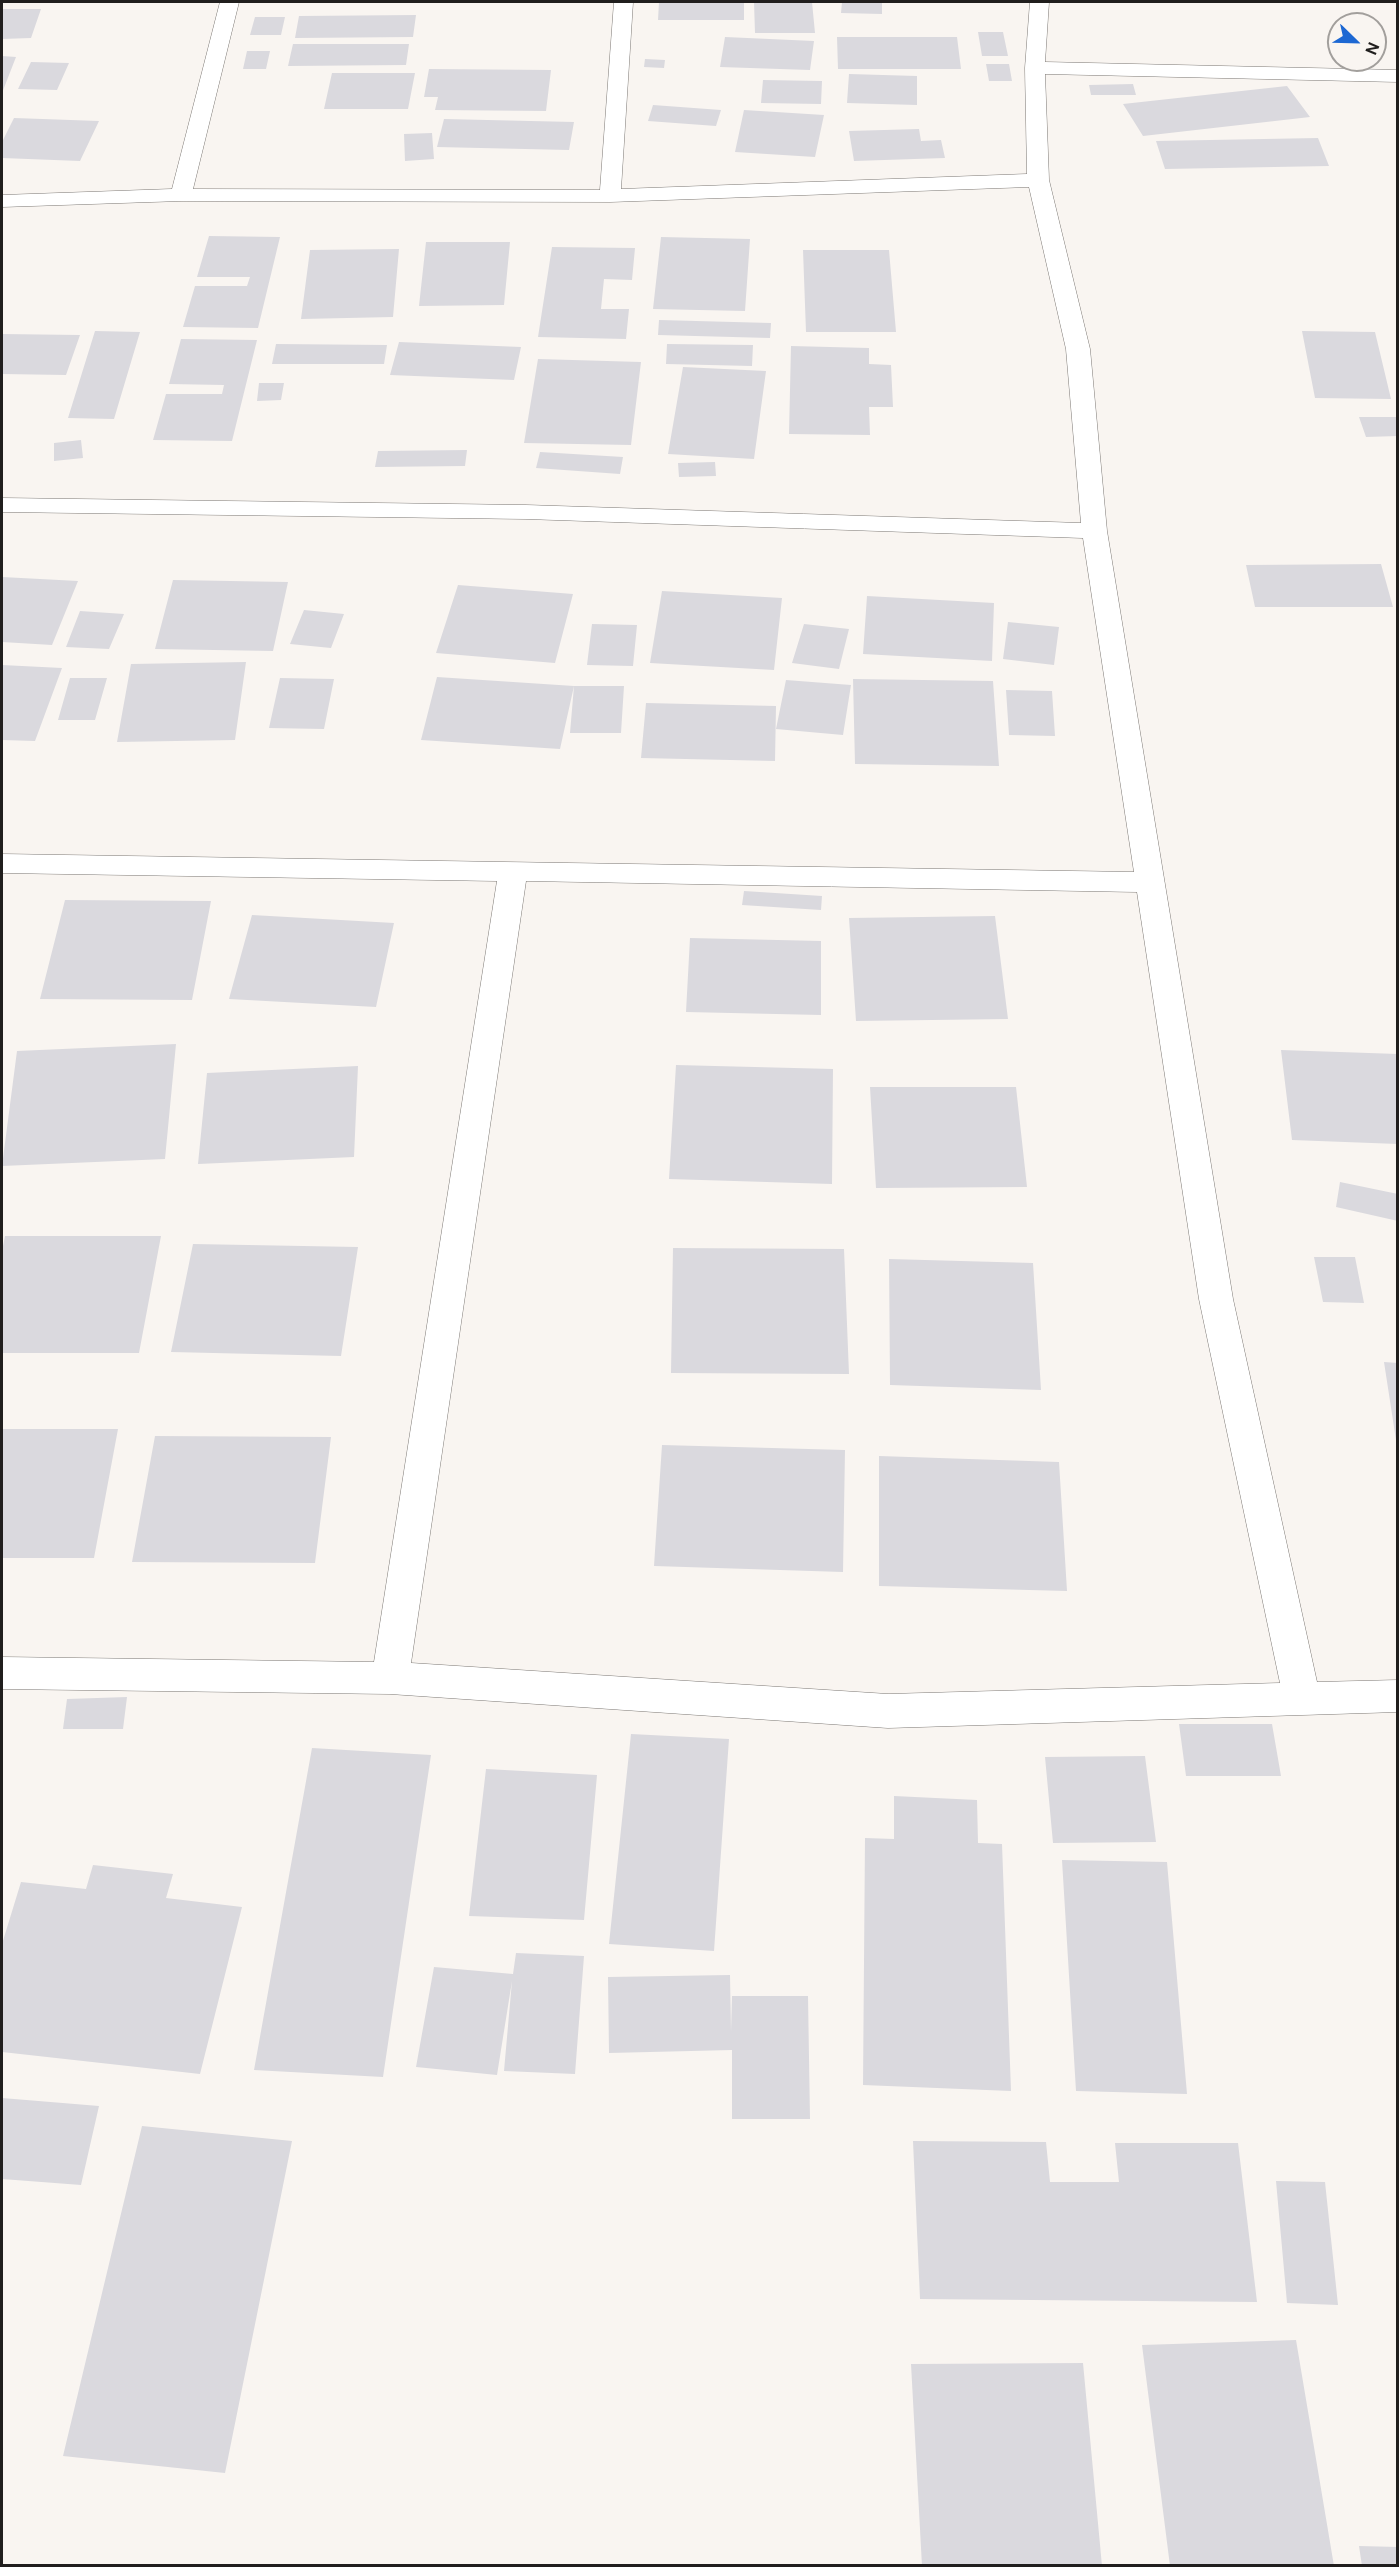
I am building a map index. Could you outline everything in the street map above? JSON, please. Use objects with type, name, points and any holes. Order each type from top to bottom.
[{"type":"street","points":[[180,195],[229,2]]},
{"type":"street","points":[[610,196],[623,2]]},
{"type":"street","points":[[1039,2],[1035,68],[1038,180],[1078,349],[1094,531],[1216,1299],[1302,1699]]},
{"type":"street","points":[[1035,68],[1398,76]]},
{"type":"street","points":[[2,201],[180,195],[610,196],[1038,180]]},
{"type":"street","points":[[2,505],[526,512],[1094,531]]},
{"type":"street","points":[[2,863],[1150,882]]},
{"type":"street","points":[[390,1678],[513,872]]},
{"type":"street","points":[[2,1673],[390,1678],[888,1711],[1398,1696]]},
{"type":"building","points":[[659,2],[744,2],[744,20],[658,20]]},
{"type":"building","points":[[754,2],[812,2],[815,33],[755,33]]},
{"type":"building","points":[[842,2],[882,2],[882,14],[841,13]]},
{"type":"building","points":[[2,9],[41,9],[31,38],[2,39]]},
{"type":"building","points":[[416,15],[413,37],[295,38],[299,16]]},
{"type":"building","points":[[255,17],[285,17],[281,35],[250,35]]},
{"type":"building","points":[[978,32],[1003,32],[1008,56],[982,56]]},
{"type":"building","points":[[725,37],[814,41],[810,70],[720,67]]},
{"type":"building","points":[[837,37],[957,37],[961,69],[838,69]]},
{"type":"building","points":[[293,44],[409,44],[406,65],[288,66]]},
{"type":"building","points":[[247,51],[270,51],[266,69],[243,69]]},
{"type":"building","points":[[2,56],[16,57],[2,93]]},
{"type":"building","points":[[645,59],[665,60],[664,68],[644,67]]},
{"type":"building","points":[[31,62],[69,63],[57,90],[18,89]]},
{"type":"building","points":[[986,64],[1009,64],[1012,81],[989,81]]},
{"type":"building","points":[[429,69],[551,70],[546,111],[435,110],[438,97],[424,97]]},
{"type":"building","points":[[332,73],[415,73],[408,109],[324,109]]},
{"type":"building","points":[[849,74],[917,76],[917,105],[847,103]]},
{"type":"building","points":[[763,80],[822,81],[821,104],[761,103]]},
{"type":"building","points":[[1133,84],[1136,95],[1091,95],[1089,85]]},
{"type":"building","points":[[1287,86],[1310,117],[1143,136],[1123,104]]},
{"type":"building","points":[[653,105],[721,110],[716,126],[648,121]]},
{"type":"building","points":[[744,110],[824,115],[815,157],[735,152]]},
{"type":"building","points":[[14,118],[99,121],[80,161],[2,158],[2,142]]},
{"type":"building","points":[[444,119],[574,122],[569,150],[437,147]]},
{"type":"building","points":[[919,129],[921,141],[941,140],[945,158],[854,161],[849,131]]},
{"type":"building","points":[[432,133],[434,159],[405,161],[404,134]]},
{"type":"building","points":[[1318,138],[1329,166],[1165,169],[1156,141]]},
{"type":"building","points":[[209,236],[280,237],[258,328],[183,327],[195,286],[247,286],[250,277],[197,277]]},
{"type":"building","points":[[661,237],[750,239],[745,311],[653,309]]},
{"type":"building","points":[[426,242],[510,242],[504,305],[419,306]]},
{"type":"building","points":[[552,247],[635,248],[632,280],[604,279],[601,309],[629,309],[626,339],[538,337]]},
{"type":"building","points":[[399,249],[393,317],[301,319],[310,250]]},
{"type":"building","points":[[803,250],[889,250],[896,332],[806,332]]},
{"type":"building","points":[[659,320],[771,323],[770,338],[658,335]]},
{"type":"building","points":[[95,331],[140,332],[114,419],[68,418]]},
{"type":"building","points":[[1302,331],[1375,332],[1391,399],[1315,398]]},
{"type":"building","points":[[2,334],[80,335],[66,375],[2,374]]},
{"type":"building","points":[[181,339],[257,340],[232,441],[153,440],[166,394],[222,394],[224,385],[169,384]]},
{"type":"building","points":[[399,342],[521,347],[514,380],[390,375]]},
{"type":"building","points":[[276,344],[387,345],[384,364],[272,364]]},
{"type":"building","points":[[667,344],[753,345],[752,366],[666,364]]},
{"type":"building","points":[[791,346],[869,348],[869,364],[891,365],[893,407],[869,407],[870,435],[789,434]]},
{"type":"building","points":[[538,359],[641,362],[631,445],[524,443]]},
{"type":"building","points":[[683,367],[766,371],[754,459],[668,454]]},
{"type":"building","points":[[259,383],[284,383],[281,400],[257,401]]},
{"type":"building","points":[[1359,417],[1398,417],[1398,436],[1366,437]]},
{"type":"building","points":[[81,440],[83,458],[54,461],[54,443]]},
{"type":"building","points":[[467,450],[465,466],[375,467],[378,451]]},
{"type":"building","points":[[540,452],[623,457],[620,474],[536,468]]},
{"type":"building","points":[[715,462],[716,476],[679,477],[678,463]]},
{"type":"building","points":[[1381,564],[1393,607],[1255,607],[1246,565]]},
{"type":"building","points":[[2,577],[78,581],[52,645],[2,642]]},
{"type":"building","points":[[173,580],[288,582],[273,651],[155,649]]},
{"type":"building","points":[[458,585],[573,594],[555,663],[436,653]]},
{"type":"building","points":[[662,591],[782,598],[774,670],[650,663]]},
{"type":"building","points":[[867,596],[994,603],[992,661],[863,654]]},
{"type":"building","points":[[304,610],[344,614],[331,648],[290,644]]},
{"type":"building","points":[[80,611],[124,614],[109,649],[66,647]]},
{"type":"building","points":[[1008,622],[1059,627],[1054,665],[1003,659]]},
{"type":"building","points":[[592,624],[637,625],[633,666],[587,665]]},
{"type":"building","points":[[804,624],[849,629],[839,669],[792,663]]},
{"type":"building","points":[[246,662],[235,740],[117,742],[131,664]]},
{"type":"building","points":[[2,665],[62,668],[35,741],[2,740]]},
{"type":"building","points":[[437,677],[574,686],[560,749],[421,740]]},
{"type":"building","points":[[70,678],[107,678],[95,720],[58,720]]},
{"type":"building","points":[[280,678],[334,679],[324,729],[269,728]]},
{"type":"building","points":[[853,679],[993,681],[999,766],[855,764]]},
{"type":"building","points":[[786,680],[851,685],[843,735],[776,729]]},
{"type":"building","points":[[574,686],[624,686],[621,733],[570,733]]},
{"type":"building","points":[[1006,690],[1052,691],[1055,736],[1009,735]]},
{"type":"building","points":[[646,703],[776,706],[775,761],[641,758]]},
{"type":"building","points":[[744,891],[822,896],[821,910],[742,905]]},
{"type":"building","points":[[65,900],[211,901],[192,1000],[40,999]]},
{"type":"building","points":[[252,915],[394,923],[376,1007],[229,999]]},
{"type":"building","points":[[995,916],[1008,1019],[856,1021],[849,918]]},
{"type":"building","points":[[690,938],[821,941],[821,1015],[686,1012]]},
{"type":"building","points":[[176,1044],[165,1159],[2,1166],[17,1051]]},
{"type":"building","points":[[1281,1050],[1398,1054],[1398,1144],[1292,1140]]},
{"type":"building","points":[[676,1065],[833,1069],[832,1184],[669,1179]]},
{"type":"building","points":[[358,1066],[354,1157],[198,1164],[207,1073]]},
{"type":"building","points":[[870,1087],[1016,1087],[1027,1187],[876,1188]]},
{"type":"building","points":[[1340,1182],[1398,1194],[1398,1221],[1336,1207]]},
{"type":"building","points":[[5,1236],[161,1236],[139,1353],[2,1353],[2,1251]]},
{"type":"building","points":[[193,1244],[358,1247],[341,1356],[171,1352]]},
{"type":"building","points":[[673,1248],[844,1249],[849,1374],[671,1373]]},
{"type":"building","points":[[1314,1257],[1355,1257],[1364,1303],[1323,1302]]},
{"type":"building","points":[[889,1259],[1033,1263],[1041,1390],[890,1385]]},
{"type":"building","points":[[1384,1362],[1398,1363],[1398,1440],[1396,1440]]},
{"type":"building","points":[[2,1429],[118,1429],[94,1558],[2,1558]]},
{"type":"building","points":[[155,1436],[331,1437],[315,1563],[132,1562]]},
{"type":"building","points":[[662,1445],[845,1450],[843,1572],[654,1566]]},
{"type":"building","points":[[879,1456],[1059,1462],[1067,1591],[879,1586]]},
{"type":"building","points":[[127,1697],[123,1729],[63,1729],[67,1699]]},
{"type":"building","points":[[1179,1724],[1272,1724],[1281,1776],[1186,1776]]},
{"type":"building","points":[[631,1734],[729,1739],[714,1951],[609,1944]]},
{"type":"building","points":[[312,1748],[431,1755],[383,2077],[254,2070]]},
{"type":"building","points":[[1145,1756],[1156,1842],[1053,1843],[1045,1757]]},
{"type":"building","points":[[486,1769],[597,1775],[584,1920],[469,1916]]},
{"type":"building","points":[[894,1796],[977,1800],[978,1843],[1002,1844],[1011,2091],[863,2085],[865,1838],[894,1839]]},
{"type":"building","points":[[1062,1860],[1167,1862],[1187,2094],[1076,2091]]},
{"type":"building","points":[[93,1865],[173,1874],[166,1898],[242,1907],[200,2074],[2,2052],[2,1944],[21,1882],[86,1889]]},
{"type":"building","points":[[516,1953],[584,1956],[575,2074],[504,2071],[512,1981],[497,2075],[416,2067],[434,1967],[513,1974]]},
{"type":"building","points":[[730,1975],[731,2032],[732,1996],[808,1996],[810,2119],[732,2119],[732,2050],[609,2053],[608,1977]]},
{"type":"building","points":[[2,2098],[99,2106],[81,2185],[2,2179]]},
{"type":"building","points":[[142,2126],[292,2141],[225,2473],[63,2456]]},
{"type":"building","points":[[913,2141],[1046,2142],[1050,2182],[1119,2182],[1115,2143],[1238,2143],[1257,2302],[920,2299]]},
{"type":"building","points":[[1276,2181],[1325,2182],[1338,2305],[1287,2303]]},
{"type":"building","points":[[1296,2340],[1334,2566],[1170,2566],[1142,2345]]},
{"type":"building","points":[[1083,2363],[1102,2566],[922,2566],[911,2364]]},
{"type":"building","points":[[1359,2546],[1398,2547],[1398,2566],[1362,2566]]}]
